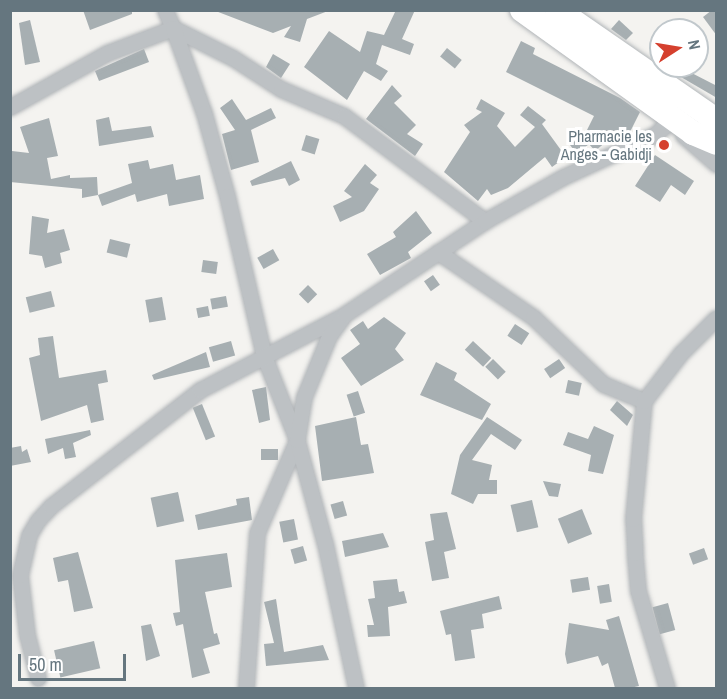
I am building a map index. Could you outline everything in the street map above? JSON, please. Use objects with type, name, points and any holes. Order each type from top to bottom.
[{"type":"main road","points":[[522,10],[717,143]]},
{"type":"main road","points":[[557,10],[677,114],[717,120]]},
{"type":"street","points":[[165,10],[204,113],[222,175],[264,356],[297,440],[325,544],[356,688]]},
{"type":"street","points":[[10,107],[107,53],[172,28],[233,58],[281,89],[344,116],[485,221]]},
{"type":"street","points":[[38,678],[27,634],[20,575],[30,535],[38,520],[51,506],[182,403],[264,356],[345,314],[485,221],[563,177],[634,146],[677,114],[717,164]]},
{"type":"street","points":[[438,252],[533,317],[603,384],[644,401]]},
{"type":"street","points":[[246,688],[257,533],[297,440],[304,397],[315,365],[345,314]]},
{"type":"street","points":[[667,688],[638,591],[633,519],[644,401],[681,353],[717,318]]},
{"type":"building","points":[[83,10],[132,10],[132,14],[90,30]]},
{"type":"building","points":[[213,10],[328,11],[307,19],[300,42],[284,37],[291,26],[273,33]]},
{"type":"building","points":[[396,10],[415,10],[402,39],[414,44],[410,55],[382,45],[376,64],[388,71],[381,81],[364,71],[347,100],[304,67],[329,31],[360,52],[367,31],[384,35]]},
{"type":"building","points":[[712,10],[717,10],[717,36],[709,25],[709,18],[703,17]]},
{"type":"building","points":[[30,20],[40,62],[25,65],[19,23]]},
{"type":"building","points":[[619,20],[633,33],[626,40],[611,29]]},
{"type":"building","points":[[521,41],[535,48],[533,54],[620,98],[640,112],[629,134],[624,131],[619,141],[606,142],[595,151],[589,144],[577,154],[570,145],[586,132],[594,116],[506,72]]},
{"type":"building","points":[[447,48],[462,60],[455,69],[440,57]]},
{"type":"building","points":[[144,49],[149,62],[99,81],[95,71]]},
{"type":"building","points":[[273,54],[290,64],[281,78],[266,67]]},
{"type":"building","points":[[683,78],[701,78],[717,86],[717,98]]},
{"type":"building","points":[[392,85],[402,96],[394,103],[416,125],[407,134],[423,144],[415,156],[366,119]]},
{"type":"building","points":[[232,99],[246,120],[271,108],[276,118],[251,130],[259,162],[231,170],[222,134],[235,130],[220,108]]},
{"type":"building","points":[[481,99],[505,113],[497,126],[515,147],[535,127],[520,115],[528,106],[546,120],[542,124],[566,157],[552,167],[545,157],[508,188],[491,195],[487,189],[478,201],[444,172],[470,132],[464,125],[482,112],[476,109]]},
{"type":"building","points":[[109,117],[112,131],[151,126],[154,137],[99,146],[96,120]]},
{"type":"building","points":[[49,118],[58,156],[47,158],[51,179],[70,175],[70,178],[97,177],[98,195],[82,198],[82,189],[10,182],[12,151],[29,153],[20,127]]},
{"type":"building","points":[[306,135],[319,139],[315,154],[301,150]]},
{"type":"building","points":[[655,155],[694,181],[685,195],[671,185],[660,202],[635,186]]},
{"type":"building","points":[[148,160],[150,169],[173,164],[176,180],[200,175],[204,199],[169,206],[167,194],[137,202],[135,194],[102,206],[98,195],[132,183],[128,164]]},
{"type":"building","points":[[291,161],[300,180],[289,186],[285,178],[252,186],[250,181]]},
{"type":"building","points":[[365,164],[377,175],[370,183],[379,189],[364,211],[340,222],[333,206],[352,197],[344,191]]},
{"type":"building","points":[[416,211],[432,233],[408,252],[411,258],[380,275],[367,254],[396,237],[393,232]]},
{"type":"building","points":[[32,216],[49,219],[47,233],[64,229],[70,250],[60,253],[62,263],[45,268],[42,256],[29,254]]},
{"type":"building","points":[[110,239],[130,244],[127,258],[107,253]]},
{"type":"building","points":[[273,249],[279,260],[264,269],[257,258]]},
{"type":"building","points":[[203,260],[218,262],[216,274],[201,272]]},
{"type":"building","points":[[433,275],[440,285],[431,291],[424,281]]},
{"type":"building","points":[[308,285],[317,294],[308,303],[299,294]]},
{"type":"building","points":[[51,291],[55,307],[30,313],[26,297]]},
{"type":"building","points":[[226,296],[228,307],[212,310],[210,299]]},
{"type":"building","points":[[162,297],[166,320],[149,323],[145,300]]},
{"type":"building","points":[[208,306],[210,316],[198,318],[196,308]]},
{"type":"building","points":[[384,317],[406,333],[395,349],[404,360],[361,386],[341,358],[360,344],[350,330],[363,321],[368,329]]},
{"type":"building","points":[[515,324],[529,333],[522,345],[507,336]]},
{"type":"building","points":[[53,336],[59,378],[106,370],[108,382],[98,384],[104,420],[91,423],[87,405],[41,421],[29,358],[40,355],[38,338]]},
{"type":"building","points":[[231,341],[235,355],[213,362],[209,347]]},
{"type":"building","points":[[473,341],[491,358],[483,367],[465,350]]},
{"type":"building","points":[[206,352],[210,367],[154,380],[152,375]]},
{"type":"building","points":[[493,359],[506,372],[498,380],[485,367]]},
{"type":"building","points":[[559,359],[565,368],[550,378],[544,369]]},
{"type":"building","points":[[436,362],[457,373],[454,380],[491,404],[482,420],[420,395]]},
{"type":"building","points":[[568,380],[582,383],[579,396],[565,393]]},
{"type":"building","points":[[266,387],[270,420],[259,423],[252,390]]},
{"type":"building","points":[[358,391],[365,413],[354,417],[347,395]]},
{"type":"building","points":[[617,401],[633,415],[627,426],[610,410]]},
{"type":"building","points":[[202,404],[215,436],[206,440],[193,408]]},
{"type":"building","points":[[356,417],[361,445],[368,444],[374,473],[322,481],[315,426]]},
{"type":"building","points":[[487,417],[522,440],[515,450],[491,434],[472,460],[492,465],[489,480],[497,480],[497,494],[478,494],[473,504],[451,494],[460,455]]},
{"type":"building","points":[[594,426],[614,435],[603,474],[588,471],[591,455],[563,445],[568,432],[588,439]]},
{"type":"building","points":[[90,430],[91,435],[73,443],[76,457],[65,459],[63,448],[48,454],[45,439]]},
{"type":"building","points":[[21,446],[22,452],[27,449],[31,462],[10,466],[10,448]]},
{"type":"building","points":[[261,449],[278,449],[278,460],[261,460]]},
{"type":"building","points":[[543,481],[561,484],[558,497],[549,496]]},
{"type":"building","points":[[178,492],[184,521],[157,527],[151,498]]},
{"type":"building","points":[[249,497],[252,520],[198,530],[195,515],[237,505],[236,499]]},
{"type":"building","points":[[532,500],[538,527],[517,532],[511,505]]},
{"type":"building","points":[[343,501],[347,515],[335,519],[331,505]]},
{"type":"building","points":[[582,509],[592,534],[568,544],[558,519]]},
{"type":"building","points":[[447,512],[456,549],[444,552],[449,578],[432,581],[425,542],[434,540],[430,514]]},
{"type":"building","points":[[294,519],[298,540],[283,542],[279,522]]},
{"type":"building","points":[[383,533],[389,547],[345,557],[342,541]]},
{"type":"building","points":[[303,546],[307,560],[295,564],[291,550]]},
{"type":"building","points":[[704,548],[708,559],[693,565],[689,553]]},
{"type":"building","points":[[78,552],[93,608],[74,612],[68,580],[58,582],[53,558]]},
{"type":"building","points":[[227,553],[232,587],[205,592],[214,634],[217,633],[220,644],[203,649],[210,673],[192,678],[183,624],[176,626],[173,613],[180,612],[175,560]]},
{"type":"building","points":[[588,577],[590,590],[572,593],[570,580]]},
{"type":"building","points":[[397,579],[399,592],[404,591],[407,603],[388,607],[390,636],[368,637],[367,625],[374,625],[368,599],[375,598],[373,581]]},
{"type":"building","points":[[609,584],[612,602],[600,604],[597,586]]},
{"type":"building","points":[[499,596],[502,609],[482,614],[484,628],[471,630],[475,658],[455,661],[451,634],[446,635],[440,611]]},
{"type":"building","points":[[276,599],[284,652],[323,645],[329,660],[266,666],[264,644],[274,643],[264,602]]},
{"type":"building","points":[[668,603],[675,630],[660,634],[653,607]]},
{"type":"building","points":[[619,616],[639,686],[630,688],[615,688],[608,663],[602,666],[598,656],[567,664],[565,654],[569,623],[609,630],[606,620]]},
{"type":"building","points":[[151,624],[160,656],[146,661],[141,626]]},
{"type":"building","points":[[94,641],[100,668],[60,678],[54,650]]},
{"type":"place","name":"Pharmacie les Anges - Gabidji","points":[[664,145]]}]
